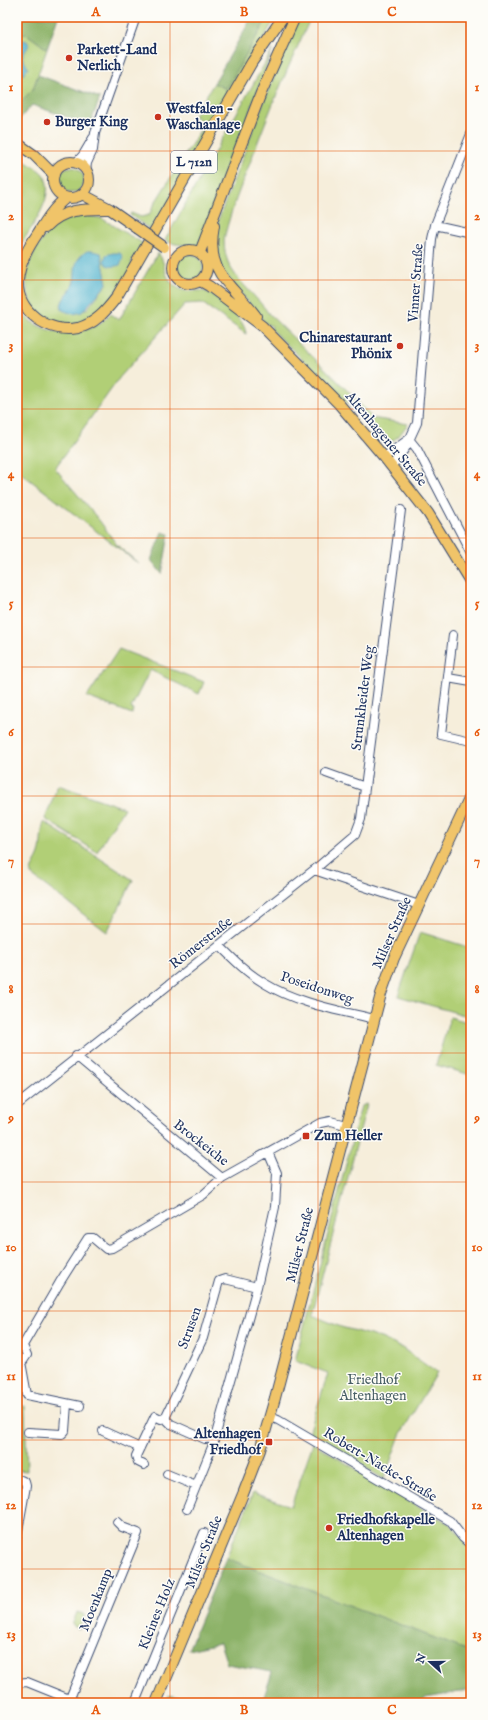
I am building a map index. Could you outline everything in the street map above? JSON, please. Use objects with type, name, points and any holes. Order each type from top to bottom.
[{"type":"main road","name":"L 712n","points":[[30,245],[20,266],[18,281],[19,295],[25,307],[34,317],[46,324],[61,328],[78,328],[92,322],[106,312],[252,62],[283,17]]},
{"type":"main road","points":[[200,252],[261,93],[295,17]]},
{"type":"main road","points":[[17,143],[34,155],[54,175]]},
{"type":"main road","points":[[34,155],[61,165]]},
{"type":"main road","points":[[17,256],[54,195],[54,186],[54,175],[61,165],[70,162],[76,163],[86,171],[88,178],[85,190],[76,198],[66,198],[60,195],[54,186]]},
{"type":"main road","points":[[85,190],[164,247],[182,251],[194,250],[200,252],[207,262],[206,272],[200,281],[190,284],[178,279],[174,273],[173,262],[164,247]]},
{"type":"main road","points":[[30,245],[56,205],[66,198]]},
{"type":"main road","points":[[221,200],[212,238],[216,267],[224,281],[256,316]]},
{"type":"main road","points":[[30,245],[50,223],[66,212],[82,209],[110,209]]},
{"type":"main road","points":[[173,262],[182,251]]},
{"type":"main road","name":"Altenhagener Straße","points":[[206,272],[212,280],[256,316],[262,326]]},
{"type":"main road","name":"Altenhagener Straße","points":[[200,281],[209,286],[262,326],[339,404],[392,466],[428,513],[471,583]]},
{"type":"main road","points":[[17,302],[30,321]]},
{"type":"main road","name":"Milser Straße","points":[[156,1703],[243,1494],[270,1417],[374,1019],[394,958],[471,795]]},
{"type":"street","points":[[76,163],[83,155],[95,133],[136,17]]},
{"type":"street","points":[[86,171],[87,163],[93,150],[95,133]]},
{"type":"street","name":"Vinner Straße","points":[[392,466],[401,455],[414,432],[418,415],[432,239],[435,225],[471,134]]},
{"type":"street","points":[[435,225],[471,233]]},
{"type":"street","points":[[384,457],[409,439],[418,449],[471,553]]},
{"type":"street","name":"Strunkheider Weg","points":[[314,870],[355,836],[361,819],[401,510]]},
{"type":"street","points":[[453,635],[441,734],[471,741]]},
{"type":"street","points":[[448,678],[471,682]]},
{"type":"street","points":[[326,773],[365,787]]},
{"type":"street","points":[[314,870],[419,905]]},
{"type":"street","name":"Römerstraße","points":[[17,1104],[314,870]]},
{"type":"street","name":"Poseidonweg","points":[[219,945],[251,974],[277,990],[305,1001],[374,1019]]},
{"type":"street","name":"Brockeiche","points":[[76,1056],[222,1178],[320,1123],[330,1122],[346,1126]]},
{"type":"street","points":[[187,1509],[214,1442],[213,1438],[218,1431],[268,1243],[277,1186],[277,1173],[268,1152]]},
{"type":"street","points":[[80,1406],[27,1395],[19,1361],[27,1355],[26,1350],[19,1347],[86,1240],[93,1238],[106,1249],[112,1248],[203,1195],[222,1178]]},
{"type":"street","name":"Strusen","points":[[166,1418],[203,1338],[219,1282],[224,1279],[256,1287]]},
{"type":"street","points":[[28,1432],[62,1434],[65,1431],[67,1404]]},
{"type":"street","points":[[144,1465],[138,1462],[136,1456],[155,1416],[161,1419],[166,1418],[166,1421],[171,1424],[205,1439],[213,1438]]},
{"type":"street","name":"Robert-Nacke-Straße","points":[[270,1417],[278,1420],[450,1521],[463,1538],[471,1545]]},
{"type":"street","points":[[103,1431],[140,1448]]},
{"type":"street","points":[[166,1474],[196,1486]]},
{"type":"street","points":[[17,1536],[26,1486],[25,1482],[21,1480]]},
{"type":"street","name":"Moenkamp","points":[[69,1701],[138,1533],[122,1527],[117,1522]]},
{"type":"street","name":"Kleines Holz","points":[[132,1703],[136,1700],[204,1533]]},
{"type":"street","points":[[17,1683],[27,1682],[69,1701],[79,1703]]},
{"type":"green space","points":[[17,17],[58,17],[47,49],[27,34],[17,35]]},
{"type":"green space","points":[[252,17],[268,17],[226,89],[214,83]]},
{"type":"green space","points":[[268,17],[276,17],[152,231],[130,215],[131,213],[141,217],[149,215],[156,201],[205,123],[194,116],[214,83],[226,89]]},
{"type":"green space","points":[[299,17],[311,17],[271,107],[236,198],[225,235],[225,252],[231,269],[269,314],[354,397],[372,418],[408,424],[398,437],[390,442],[390,445],[378,438],[364,419],[271,329],[272,326],[266,324],[219,266],[215,235],[219,218],[268,91]]},
{"type":"green space","points":[[27,34],[47,49],[33,89],[17,105],[17,35]]},
{"type":"green space","points":[[273,49],[199,248],[173,244],[165,240]]},
{"type":"green space","points":[[38,75],[100,98],[90,125],[32,105],[17,122],[17,105],[33,89]]},
{"type":"green space","points":[[17,156],[43,174],[47,183],[47,193],[39,214],[17,252]]},
{"type":"green space","points":[[71,167],[80,171],[84,180],[80,189],[71,193],[62,189],[58,180],[62,171]]},
{"type":"green space","points":[[87,213],[88,216],[101,218],[144,244],[138,255],[135,256],[131,262],[133,265],[103,310],[83,322],[64,325],[49,321],[36,311],[29,297],[26,279],[31,260],[42,240],[57,222],[65,217]],"holes":[[[101,253],[107,284],[87,309],[61,306],[63,300],[72,287],[80,257]]]},
{"type":"green space","points":[[158,253],[163,261],[170,281],[174,285],[187,291],[207,292],[218,299],[237,315],[245,328],[246,334],[202,303],[185,304],[120,377],[55,468],[99,520],[117,545],[139,564],[17,470],[17,419],[22,412],[17,409],[17,306],[25,316],[35,324],[48,330],[61,332],[75,332],[88,329],[100,323],[110,314],[119,320]]},
{"type":"green space","points":[[190,254],[199,258],[203,267],[199,276],[190,280],[181,276],[177,267],[181,258]]},
{"type":"green space","points":[[162,532],[169,534],[162,574],[151,560]]},
{"type":"green space","points":[[119,649],[204,682],[199,694],[150,670],[131,708],[133,709],[132,714],[87,697]]},
{"type":"green space","points":[[58,785],[124,808],[97,852],[45,819]]},
{"type":"green space","points":[[44,822],[133,880],[107,932],[31,875],[39,854]]},
{"type":"green space","points":[[420,932],[471,948],[471,1017],[398,996]]},
{"type":"green space","points":[[450,1017],[471,1023],[471,1075],[436,1065]]},
{"type":"green space","name":"Friedhof Altenhagen","points":[[367,1104],[312,1315],[341,1327],[381,1338],[402,1348],[437,1373],[400,1435],[384,1479],[309,1433],[328,1373],[295,1361],[361,1106]]},
{"type":"green space","points":[[17,1393],[18,1407],[25,1406],[27,1471],[17,1470]]},
{"type":"green space","points":[[313,1443],[425,1511],[450,1524],[471,1547],[471,1652],[226,1558],[253,1493],[291,1506]]},
{"type":"green space","points":[[226,1558],[471,1652],[471,1690],[425,1698],[418,1703],[262,1703],[272,1672],[227,1664],[220,1643],[188,1650]]},
{"type":"green space","points":[[77,1612],[85,1615],[79,1629],[72,1625]]},
{"type":"green space","points":[[169,1695],[201,1703],[166,1703]]},
{"type":"water","points":[[17,40],[27,41],[29,45],[22,57],[28,68],[23,75],[17,72]]},
{"type":"water","points":[[87,251],[101,253],[107,284],[82,312],[73,314],[62,310],[61,306],[63,300],[72,288],[76,263],[78,259]]},
{"type":"water","points":[[120,253],[123,257],[120,265],[107,265],[104,261],[106,255]]},
{"type":"place","name":"Parkett-Land Nerlich","points":[[69,58]]},
{"type":"place","name":"Westfalen - Waschanlage","points":[[158,117]]},
{"type":"place","name":"Burger King","points":[[47,122]]},
{"type":"place","name":"Chinarestaurant Phönix","points":[[400,346]]},
{"type":"place","name":"Zum Heller","points":[[306,1136]]},
{"type":"place","name":"Altenhagen Friedhof","points":[[269,1442]]},
{"type":"place","name":"Friedhofskapelle Altenhagen","points":[[329,1528]]}]
